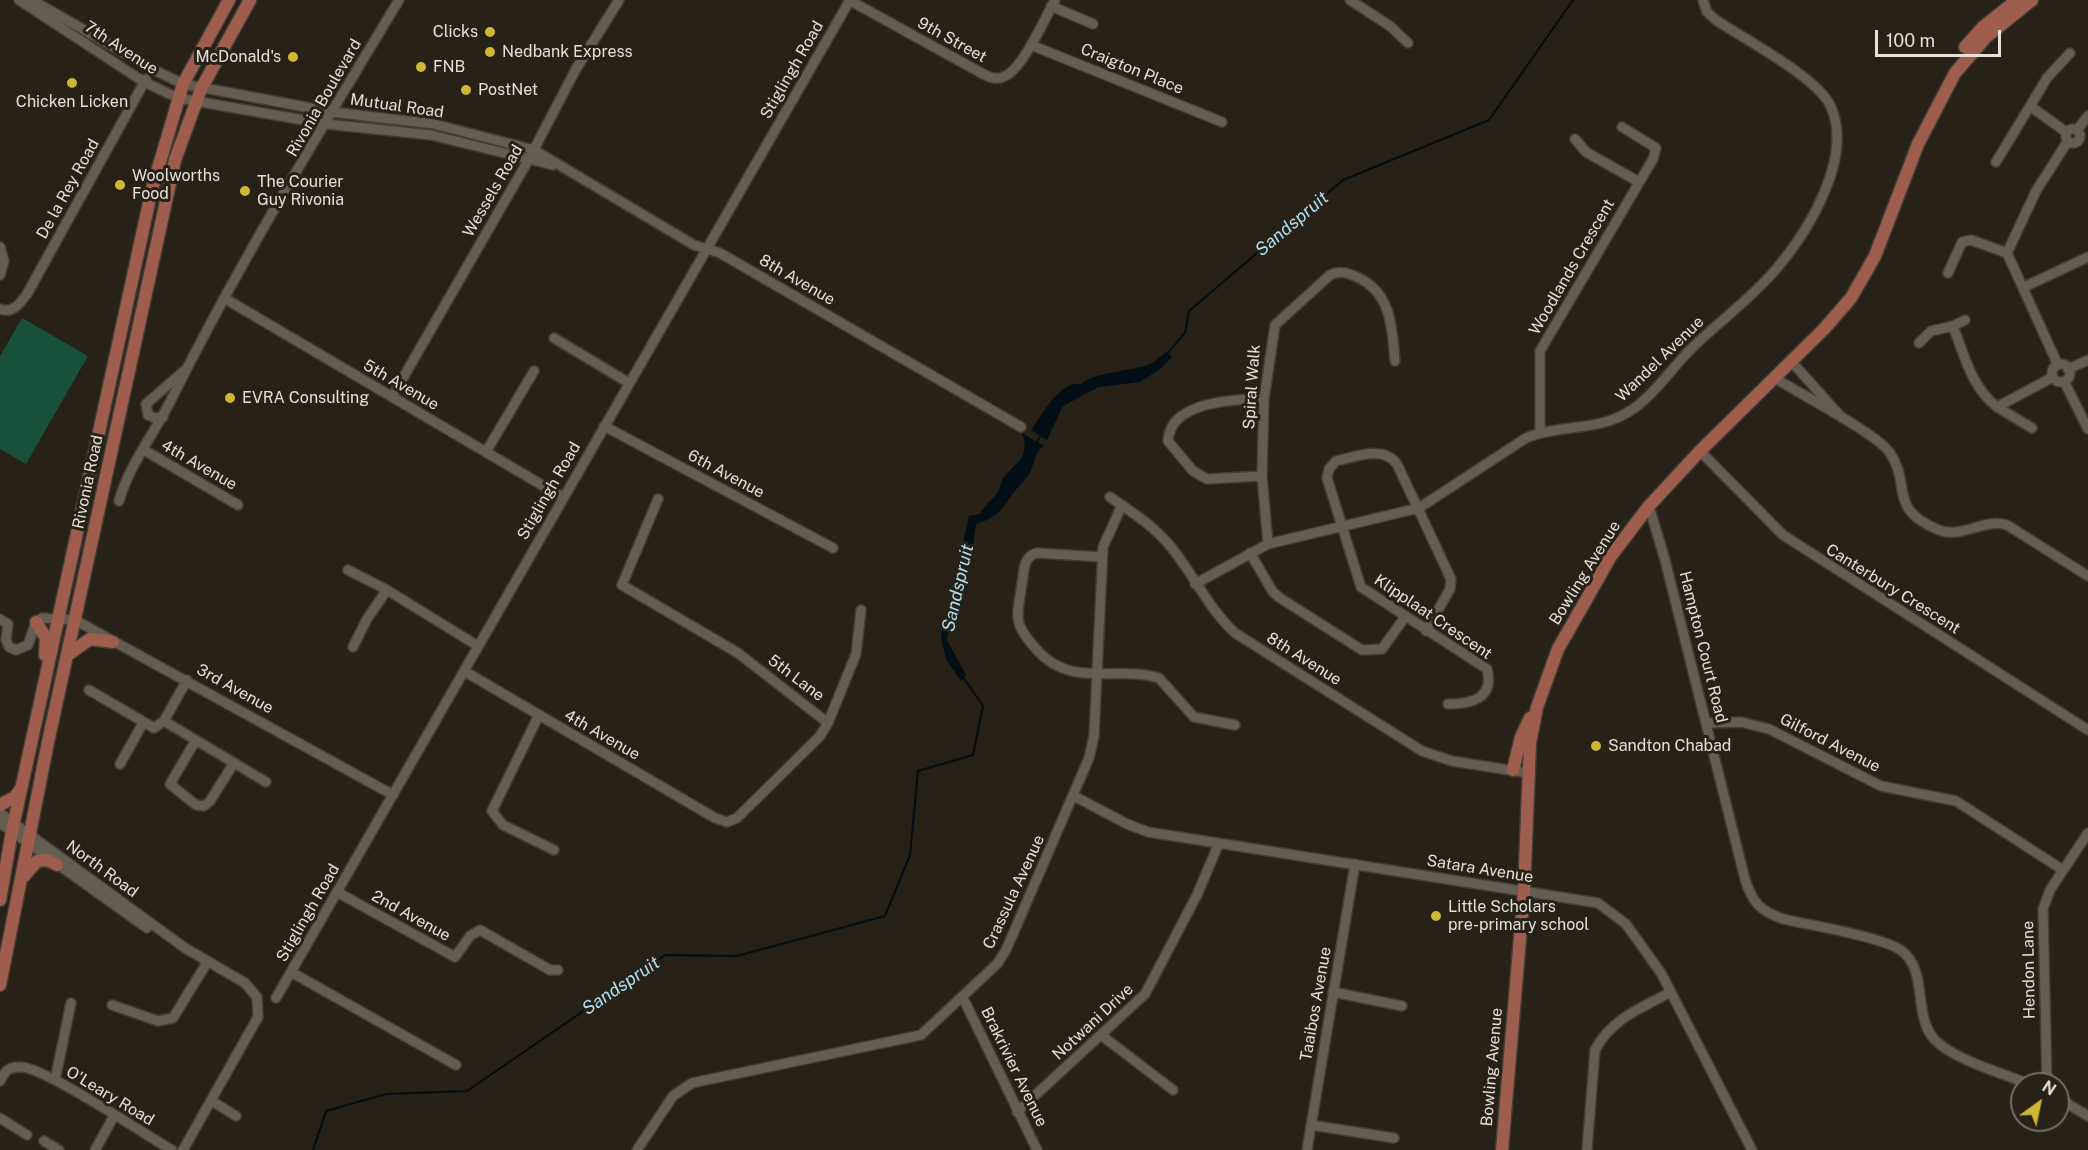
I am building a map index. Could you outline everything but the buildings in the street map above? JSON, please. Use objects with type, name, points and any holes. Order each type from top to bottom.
[{"type":"main road","name":"Rivonia Road","points":[[0,900],[13,827],[152,189],[183,84],[229,0]]},
{"type":"main road","name":"Rivonia Road","points":[[0,985],[75,620],[175,160],[201,89],[250,0]]},
{"type":"main road","name":"Bowling Avenue","points":[[1918,144],[1920,131],[1944,77],[1958,55],[1983,27],[2017,0]]},
{"type":"main road","name":"Bowling Avenue","points":[[1502,1150],[1524,891],[1531,733],[1537,706],[1558,649],[1579,608],[1611,556],[1649,506],[1700,451],[1838,315],[1866,274],[1884,236],[1918,144],[1962,64],[1986,37],[2032,0]]},
{"type":"main road","points":[[36,622],[45,635],[47,645],[38,695],[40,709]]},
{"type":"main road","points":[[69,654],[90,639],[113,642]]},
{"type":"main road","points":[[1513,770],[1523,730],[1537,706]]},
{"type":"main road","points":[[0,805],[15,797],[22,786]]},
{"type":"main road","points":[[20,882],[37,861],[47,860],[57,865]]},
{"type":"street","name":"7th Avenue","points":[[19,0],[144,82],[178,98]]},
{"type":"street","name":"7th Avenue","points":[[32,0],[152,69],[183,84]]},
{"type":"street","name":"Rivonia Boulevard","points":[[119,501],[126,479],[163,417],[224,298],[399,0]]},
{"type":"street","name":"Wessels Road","points":[[392,397],[531,154],[576,69],[620,0]]},
{"type":"street","name":"9th Street","points":[[850,0],[992,78],[1001,78],[1009,74],[1031,45],[1053,3]]},
{"type":"street","name":"Stiglingh Road","points":[[276,998],[850,0]]},
{"type":"street","points":[[1350,0],[1390,26],[1408,43]]},
{"type":"street","name":"Wandel Avenue","points":[[1195,584],[1268,544],[1419,508],[1526,438],[1540,432],[1605,423],[1638,406],[1693,347],[1778,267],[1822,197],[1839,139],[1834,115],[1825,95],[1818,87],[1716,20],[1707,12],[1704,0]]},
{"type":"street","points":[[1053,3],[1093,24]]},
{"type":"street","name":"Craigton Place","points":[[1031,45],[1222,122]]},
{"type":"street","points":[[1996,162],[2047,78],[2070,53]]},
{"type":"street","name":"De la Rey Road","points":[[0,309],[8,312],[13,310],[27,294],[152,69]]},
{"type":"street","name":"Mutual Road","points":[[183,84],[332,112],[434,124],[531,154]]},
{"type":"street","name":"Mutual Road","points":[[178,98],[195,103],[326,124],[431,135],[531,154]]},
{"type":"street","points":[[2030,106],[2074,143],[2088,116]]},
{"type":"street","points":[[431,135],[434,124]]},
{"type":"street","name":"Woodlands Crescent","points":[[1540,432],[1540,351],[1653,159],[1655,146],[1622,127]]},
{"type":"street","points":[[2078,135],[2088,146]]},
{"type":"street","points":[[2007,253],[2041,182],[2067,137]]},
{"type":"street","points":[[1575,138],[1586,152],[1639,182]]},
{"type":"street","name":"8th Avenue","points":[[531,154],[555,165],[694,245],[737,262],[1021,427]]},
{"type":"street","points":[[1948,273],[1962,242],[1971,240],[2007,253],[2058,365],[2068,369],[2088,360]]},
{"type":"street","points":[[0,247],[4,261],[0,275]]},
{"type":"street","points":[[2024,287],[2088,257]]},
{"type":"street","name":"Spiral Walk","points":[[1268,544],[1263,476],[1264,399],[1275,325],[1335,273],[1350,274],[1363,280],[1380,295],[1391,316],[1395,361]]},
{"type":"street","name":"5th Avenue","points":[[224,298],[564,498]]},
{"type":"street","points":[[1919,343],[1931,331],[1953,326],[1965,320]]},
{"type":"street","points":[[1953,326],[1976,383],[1987,400],[2032,428]]},
{"type":"street","points":[[554,338],[629,383]]},
{"type":"street","points":[[1791,361],[1842,418]]},
{"type":"street","points":[[2058,365],[2052,371],[2053,377],[2064,381]]},
{"type":"street","name":"Rivonia Boulevard","points":[[163,417],[155,418],[148,415],[146,404],[187,369]]},
{"type":"street","points":[[2064,381],[2068,377],[2068,369]]},
{"type":"street","points":[[486,452],[534,371]]},
{"type":"street","points":[[1997,407],[2053,377]]},
{"type":"street","points":[[1775,378],[1842,418],[1891,453],[1904,502],[1913,515],[1943,532],[1996,523],[2007,525],[2088,576]]},
{"type":"street","points":[[2064,381],[2088,429]]},
{"type":"street","points":[[1263,476],[1207,479],[1193,471],[1178,455],[1168,443],[1168,437],[1179,419],[1191,411],[1218,401],[1264,399]]},
{"type":"street","name":"6th Avenue","points":[[604,426],[833,548]]},
{"type":"street","name":"4th Avenue","points":[[144,450],[238,505]]},
{"type":"street","name":"Canterbury Crescent","points":[[1700,451],[1783,535],[2088,730]]},
{"type":"street","name":"Klipplaat Crescent","points":[[1419,508],[1397,464],[1387,454],[1336,461],[1329,469],[1328,478],[1361,587],[1487,669],[1488,680],[1481,697],[1468,704],[1448,704]]},
{"type":"street","name":"8th Avenue","points":[[1110,497],[1151,525],[1172,548],[1222,621],[1235,633],[1405,741],[1436,757],[1528,773]]},
{"type":"street","name":"5th Lane","points":[[658,500],[622,585],[738,653],[828,723],[820,736],[737,818],[727,822]]},
{"type":"street","name":"Crassula Avenue","points":[[637,1150],[673,1096],[692,1083],[921,1035],[963,998],[1003,955],[1089,759],[1094,736],[1098,674],[1102,557],[1110,526],[1122,505]]},
{"type":"street","name":"Hampton Court Road","points":[[1649,506],[1707,723],[1745,879],[1755,903],[1768,914],[1783,919],[1883,942],[1902,951],[1916,974],[1925,1018],[1934,1039],[1952,1052],[2010,1076]]},
{"type":"street","points":[[1419,508],[1451,579],[1450,589],[1426,631]]},
{"type":"street","points":[[1250,553],[1276,595],[1362,650],[1382,649],[1405,617]]},
{"type":"street","points":[[1102,557],[1033,554],[1026,562],[1017,618],[1022,634],[1051,665],[1062,670],[1159,678],[1194,717],[1234,726]]},
{"type":"street","points":[[348,570],[387,590],[478,646]]},
{"type":"street","points":[[353,647],[367,620],[387,590]]},
{"type":"street","points":[[828,723],[856,654],[861,610]]},
{"type":"street","points":[[0,619],[8,624],[6,640],[9,647],[16,650],[28,645],[36,622],[44,617],[60,617]]},
{"type":"street","name":"3rd Avenue","points":[[60,617],[75,620],[393,795]]},
{"type":"street","name":"4th Avenue","points":[[464,671],[715,818],[727,822]]},
{"type":"street","points":[[89,690],[154,728],[164,721],[187,680]]},
{"type":"street","points":[[539,715],[492,811],[503,825],[554,850]]},
{"type":"street","points":[[164,721],[266,782]]},
{"type":"street","name":"Gilford Avenue","points":[[1707,723],[1741,722],[1769,729],[1875,783],[1956,801],[2063,870]]},
{"type":"street","points":[[120,764],[143,723]]},
{"type":"street","points":[[196,740],[170,784],[196,805],[204,806],[210,801],[234,763]]},
{"type":"street","name":"Satara Avenue","points":[[1074,796],[1148,832],[1585,900],[1606,908],[1626,924],[1652,958],[1752,1150]]},
{"type":"street","name":"North Road","points":[[0,813],[13,827],[185,948],[245,983],[257,997],[258,1017],[212,1101]]},
{"type":"street","name":"North Road","points":[[0,823],[13,827]]},
{"type":"street","name":"Hendon Lane","points":[[2047,1072],[2043,909],[2050,891],[2088,833]]},
{"type":"street","name":"North Road","points":[[30,839],[57,865],[170,942],[185,948]]},
{"type":"street","name":"Notwani Drive","points":[[1017,1112],[1136,1004],[1155,981],[1219,843]]},
{"type":"street","name":"Taaibos Avenue","points":[[1307,1150],[1355,864]]},
{"type":"street","name":"2nd Avenue","points":[[337,892],[455,957],[470,936],[480,930],[550,970],[558,970]]},
{"type":"street","points":[[112,1005],[158,1021],[173,1018],[208,961]]},
{"type":"street","points":[[291,972],[456,1065]]},
{"type":"street","points":[[1333,992],[1402,1006]]},
{"type":"street","points":[[1587,1150],[1595,1050],[1613,1024],[1671,992]]},
{"type":"street","name":"Brakrivier Avenue","points":[[963,998],[1037,1150]]},
{"type":"street","points":[[55,1080],[71,1004]]},
{"type":"street","points":[[1101,1035],[1173,1090]]},
{"type":"street","name":"O'Leary Road","points":[[0,1081],[5,1071],[13,1067],[31,1069],[55,1080],[172,1150]]},
{"type":"street","points":[[183,1150],[212,1101],[236,1116]]},
{"type":"street","points":[[2070,1105],[2088,1116]]},
{"type":"street","points":[[95,1150],[114,1116]]},
{"type":"street","points":[[0,1119],[27,1135]]},
{"type":"street","points":[[1311,1125],[1394,1138]]},
{"type":"street","points":[[44,1141],[59,1150]]},
{"type":"green space","points":[[22,318],[88,356],[26,464],[0,449],[0,356]]},
{"type":"water","points":[[1166,352],[1172,357],[1159,370],[1140,382],[1099,387],[1063,406],[1047,440],[1031,430],[1052,400],[1066,387],[1082,384],[1093,377],[1150,364]]},
{"type":"water","points":[[1022,433],[1044,446],[1036,455],[1028,475],[998,513],[976,524],[967,589],[951,623],[947,640],[966,675],[961,681],[946,659],[941,637],[969,516],[980,514],[998,492],[1003,478],[1020,459],[1025,448]]},
{"type":"waterway","name":"Sandspruit","points":[[1166,355],[1185,333],[1189,311],[1343,180],[1489,120],[1573,0]]},
{"type":"waterway","name":"Sandspruit","points":[[1036,444],[1042,433]]},
{"type":"waterway","name":"Sandspruit","points":[[313,1150],[326,1111],[386,1094],[467,1091],[665,955],[737,956],[885,916],[910,855],[918,771],[973,755],[983,706],[963,677]]},
{"type":"place","name":"Clicks","points":[[490,32]]},
{"type":"place","name":"Nedbank Express","points":[[490,52]]},
{"type":"place","name":"McDonald's","points":[[293,57]]},
{"type":"place","name":"FNB","points":[[421,67]]},
{"type":"place","name":"Chicken Licken","points":[[72,83]]},
{"type":"place","name":"PostNet","points":[[466,90]]},
{"type":"place","name":"Woolworths Food","points":[[120,185]]},
{"type":"place","name":"The Courier Guy Rivonia","points":[[245,191]]},
{"type":"place","name":"EVRA Consulting","points":[[230,398]]},
{"type":"place","name":"Sandton Chabad","points":[[1596,746]]},
{"type":"place","name":"Little Scholars pre-primary school","points":[[1436,916]]}]
